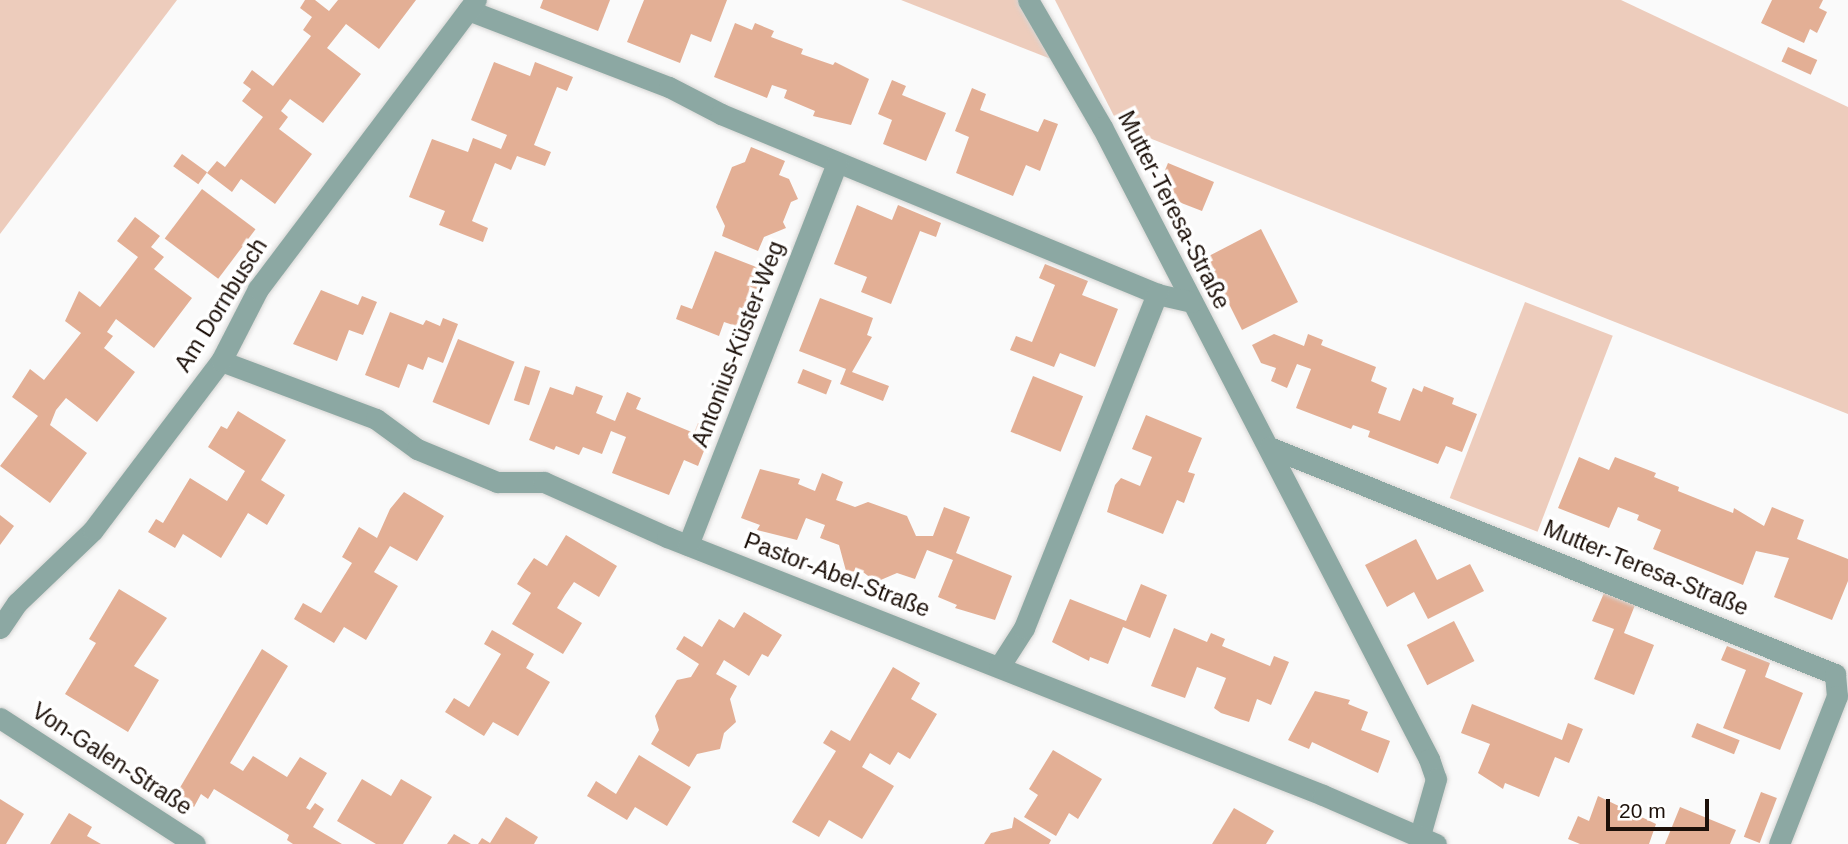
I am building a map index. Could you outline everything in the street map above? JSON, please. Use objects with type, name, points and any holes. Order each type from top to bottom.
[{"type":"street","name":"Mutter-Teresa-Straße","points":[[1028,0],[1102,127],[1429,759],[1436,779],[1428,840]]},
{"type":"street","points":[[472,5],[669,87],[837,163],[1157,294],[1192,302]]},
{"type":"street","name":"Am Dornbusch","points":[[0,628],[17,603],[93,530],[221,361],[258,289],[472,5]]},
{"type":"street","name":"Antonius-Küster-Weg","points":[[688,545],[837,163]]},
{"type":"street","points":[[999,667],[1024,628],[1157,294]]},
{"type":"street","name":"Pastor-Abel-Straße","points":[[221,361],[376,419],[417,449],[497,482],[544,482],[688,545],[1428,840]]},
{"type":"street","name":"Mutter-Teresa-Straße","points":[[1269,447],[1835,674],[1837,696],[1779,844]]},
{"type":"street","name":"Von-Galen-Straße","points":[[0,719],[195,844]]},
{"type":"shaded area","points":[[0,0],[177,0],[0,234]]},
{"type":"shaded area","points":[[901,0],[1020,0],[1051,59]]},
{"type":"shaded area","points":[[1055,0],[1621,0],[1848,107],[1848,414],[1119,126]]},
{"type":"shaded area","points":[[1525,302],[1613,336],[1537,532],[1450,498]]},
{"type":"building","points":[[305,0],[315,0],[329,11],[338,0],[416,0],[379,49],[346,24],[327,48],[361,74],[323,123],[290,99],[281,111],[288,117],[279,129],[312,154],[275,204],[241,179],[232,192],[207,173],[217,161],[225,167],[263,117],[242,101],[251,89],[243,83],[252,70],[273,86],[311,36],[303,30],[312,17],[300,8]]},
{"type":"building","points":[[543,0],[610,0],[598,31],[540,8]]},
{"type":"building","points":[[644,0],[727,0],[711,42],[691,34],[680,63],[627,42]]},
{"type":"building","points":[[1772,0],[1823,0],[1819,8],[1827,12],[1817,33],[1810,29],[1804,43],[1761,23]]},
{"type":"building","points":[[735,23],[752,30],[755,23],[774,31],[771,37],[803,49],[801,54],[833,65],[835,62],[869,79],[851,125],[813,116],[815,111],[784,98],[787,90],[772,85],[767,98],[714,77]]},
{"type":"building","points":[[1788,47],[1817,60],[1811,75],[1781,62]]},
{"type":"building","points":[[494,62],[530,76],[535,62],[573,77],[567,91],[557,87],[534,145],[551,152],[545,166],[517,156],[511,170],[495,163],[472,221],[488,228],[483,242],[439,225],[445,211],[409,197],[432,139],[468,152],[473,138],[501,149],[507,135],[471,120]]},
{"type":"building","points":[[892,80],[906,86],[902,95],[946,113],[926,161],[883,144],[892,120],[878,114]]},
{"type":"building","points":[[972,88],[986,94],[980,110],[1038,132],[1044,119],[1058,124],[1040,171],[1026,165],[1013,196],[956,173],[969,137],[955,131]]},
{"type":"building","points":[[751,147],[785,161],[779,175],[789,179],[798,199],[791,202],[783,222],[786,228],[764,237],[758,251],[722,236],[725,226],[716,207],[732,167],[745,162]]},
{"type":"building","points":[[182,154],[207,172],[198,184],[173,166]]},
{"type":"building","points":[[1168,163],[1214,182],[1202,211],[1171,199],[1161,180]]},
{"type":"building","points":[[202,189],[256,229],[218,279],[165,239]]},
{"type":"building","points":[[857,205],[892,220],[898,205],[941,223],[936,237],[920,231],[891,304],[861,292],[867,277],[834,264]]},
{"type":"building","points":[[135,217],[160,236],[151,247],[164,257],[154,269],[192,298],[154,348],[116,319],[107,332],[113,336],[104,348],[135,372],[97,422],[66,398],[56,410],[50,425],[87,453],[50,503],[0,466],[38,416],[12,397],[30,369],[44,380],[81,333],[65,321],[79,291],[100,307],[138,257],[117,241]]},
{"type":"building","points":[[1261,229],[1298,302],[1242,330],[1227,300],[1223,303],[1218,293],[1222,290],[1205,258]]},
{"type":"building","points":[[715,251],[764,270],[742,328],[724,322],[719,336],[676,319],[681,305],[692,309]]},
{"type":"building","points":[[1045,264],[1088,281],[1082,295],[1118,309],[1095,367],[1060,353],[1054,367],[1010,350],[1016,336],[1032,342],[1055,285],[1039,278]]},
{"type":"building","points":[[321,290],[358,305],[362,296],[377,302],[363,335],[349,330],[337,361],[293,344]]},
{"type":"building","points":[[820,298],[873,318],[867,335],[872,337],[852,372],[889,386],[883,401],[840,384],[846,369],[799,351]]},
{"type":"building","points":[[390,312],[423,325],[426,320],[440,326],[443,318],[458,324],[443,363],[428,357],[423,370],[408,364],[399,388],[365,375]]},
{"type":"building","points":[[1274,334],[1304,346],[1308,334],[1323,340],[1321,345],[1376,367],[1371,381],[1387,388],[1378,413],[1400,421],[1413,388],[1422,392],[1424,386],[1454,398],[1452,404],[1477,414],[1462,452],[1446,446],[1438,464],[1368,437],[1370,431],[1353,425],[1351,429],[1296,408],[1311,369],[1297,364],[1287,388],[1271,381],[1276,368],[1261,363],[1252,345]]},
{"type":"building","points":[[458,339],[515,362],[489,425],[433,402]]},
{"type":"building","points":[[525,366],[540,371],[529,405],[514,400]]},
{"type":"building","points":[[803,369],[832,381],[826,395],[797,383]]},
{"type":"building","points":[[1033,376],[1083,396],[1061,452],[1011,432]]},
{"type":"building","points":[[576,386],[603,396],[596,413],[615,421],[627,392],[641,398],[636,409],[694,433],[698,423],[713,428],[698,466],[684,460],[669,495],[612,473],[626,437],[611,431],[602,454],[583,447],[579,455],[556,446],[554,450],[529,440],[550,387],[573,395]]},
{"type":"building","points":[[238,411],[286,440],[261,480],[285,495],[267,525],[248,513],[221,558],[183,534],[175,548],[148,532],[156,519],[163,523],[190,478],[227,501],[245,471],[208,447],[221,426],[227,429]]},
{"type":"building","points":[[1146,415],[1202,438],[1188,472],[1195,474],[1184,503],[1177,500],[1163,534],[1107,512],[1115,485],[1121,478],[1140,486],[1152,457],[1132,449]]},
{"type":"building","points":[[1579,457],[1609,470],[1615,457],[1656,473],[1654,477],[1679,487],[1678,491],[1733,513],[1734,508],[1764,526],[1772,507],[1804,520],[1797,539],[1848,559],[1848,581],[1832,620],[1774,597],[1789,558],[1756,551],[1743,585],[1653,549],[1661,530],[1637,520],[1639,515],[1618,507],[1609,528],[1558,508]]},
{"type":"building","points":[[760,469],[800,479],[798,484],[815,491],[822,473],[843,482],[836,500],[855,507],[868,502],[907,516],[916,536],[933,536],[944,507],[970,517],[956,553],[1012,576],[995,620],[955,608],[957,605],[938,597],[953,560],[927,550],[915,579],[897,573],[876,582],[863,572],[846,571],[839,545],[820,538],[825,525],[806,518],[797,540],[757,530],[760,525],[741,518]]},
{"type":"building","points":[[404,492],[444,516],[417,561],[390,546],[374,572],[398,586],[366,640],[344,627],[334,643],[294,619],[303,603],[321,613],[352,563],[342,557],[359,527],[377,538],[390,509]]},
{"type":"building","points":[[0,515],[14,526],[0,545]]},
{"type":"building","points":[[566,535],[617,566],[599,597],[574,582],[557,608],[582,623],[563,654],[512,624],[531,593],[517,584],[534,558],[547,566]]},
{"type":"building","points":[[1416,539],[1437,580],[1470,564],[1484,591],[1428,619],[1414,592],[1387,607],[1365,565]]},
{"type":"building","points":[[1141,584],[1167,595],[1150,638],[1123,627],[1108,664],[1090,657],[1089,661],[1052,642],[1070,599],[1126,621]]},
{"type":"building","points":[[119,589],[167,618],[134,666],[159,680],[128,732],[65,694],[96,643],[89,639]]},
{"type":"building","points":[[1604,593],[1635,605],[1624,633],[1654,645],[1634,695],[1594,679],[1614,629],[1592,621]]},
{"type":"building","points":[[744,612],[782,635],[768,657],[762,654],[749,676],[724,660],[716,674],[737,686],[730,699],[736,722],[724,733],[720,749],[697,754],[689,767],[651,744],[659,730],[655,716],[677,680],[691,677],[699,664],[676,649],[684,636],[702,647],[719,619],[734,628]]},
{"type":"building","points":[[1454,621],[1474,661],[1427,685],[1407,645]]},
{"type":"building","points":[[1174,628],[1207,642],[1211,633],[1225,639],[1222,646],[1270,666],[1274,656],[1289,662],[1271,705],[1257,699],[1249,722],[1221,713],[1214,708],[1226,678],[1197,667],[1185,698],[1151,686]]},
{"type":"building","points":[[492,630],[534,654],[526,668],[550,682],[518,736],[493,722],[484,736],[445,712],[454,698],[469,707],[501,654],[484,644]]},
{"type":"building","points":[[1727,646],[1770,663],[1765,677],[1803,693],[1780,750],[1723,728],[1746,670],[1721,660]]},
{"type":"building","points":[[262,649],[288,666],[230,763],[243,771],[253,756],[287,777],[300,757],[327,773],[306,808],[310,810],[315,803],[324,809],[313,827],[342,844],[293,844],[287,840],[289,835],[214,789],[208,799],[201,794],[194,807],[175,796]]},
{"type":"building","points":[[893,667],[920,683],[911,699],[937,714],[910,759],[898,752],[890,765],[870,753],[862,767],[894,786],[862,839],[829,820],[819,837],[792,822],[836,751],[823,743],[831,730],[850,741]]},
{"type":"building","points":[[1315,691],[1350,700],[1348,704],[1368,712],[1361,730],[1390,741],[1378,773],[1312,742],[1309,749],[1288,740]]},
{"type":"building","points":[[1472,704],[1562,740],[1568,723],[1583,729],[1569,763],[1555,757],[1539,797],[1505,783],[1503,789],[1478,773],[1490,744],[1461,733]]},
{"type":"building","points":[[1697,723],[1740,740],[1734,754],[1691,737]]},
{"type":"building","points":[[1053,750],[1102,779],[1078,819],[1069,813],[1056,836],[1024,817],[1038,795],[1029,789]]},
{"type":"building","points":[[639,755],[691,787],[667,826],[635,807],[627,820],[587,796],[596,781],[616,794]]},
{"type":"building","points":[[362,779],[391,796],[401,779],[432,797],[403,844],[376,844],[337,821]]},
{"type":"building","points":[[1761,792],[1777,798],[1760,843],[1744,837]]},
{"type":"building","points":[[1598,796],[1656,824],[1649,844],[1580,844],[1568,839],[1578,816],[1589,821]]},
{"type":"building","points":[[0,799],[24,814],[6,844],[0,844]]},
{"type":"building","points":[[1680,807],[1736,830],[1730,844],[1665,844]]},
{"type":"building","points":[[1234,808],[1274,831],[1266,844],[1212,844]]},
{"type":"building","points":[[69,813],[92,827],[87,836],[101,844],[50,844]]},
{"type":"building","points":[[506,817],[538,837],[534,844],[478,844],[482,838],[490,843]]},
{"type":"building","points":[[1014,817],[1051,840],[1049,844],[984,844],[991,833],[1012,828]]},
{"type":"building","points":[[454,834],[471,844],[447,844]]}]
